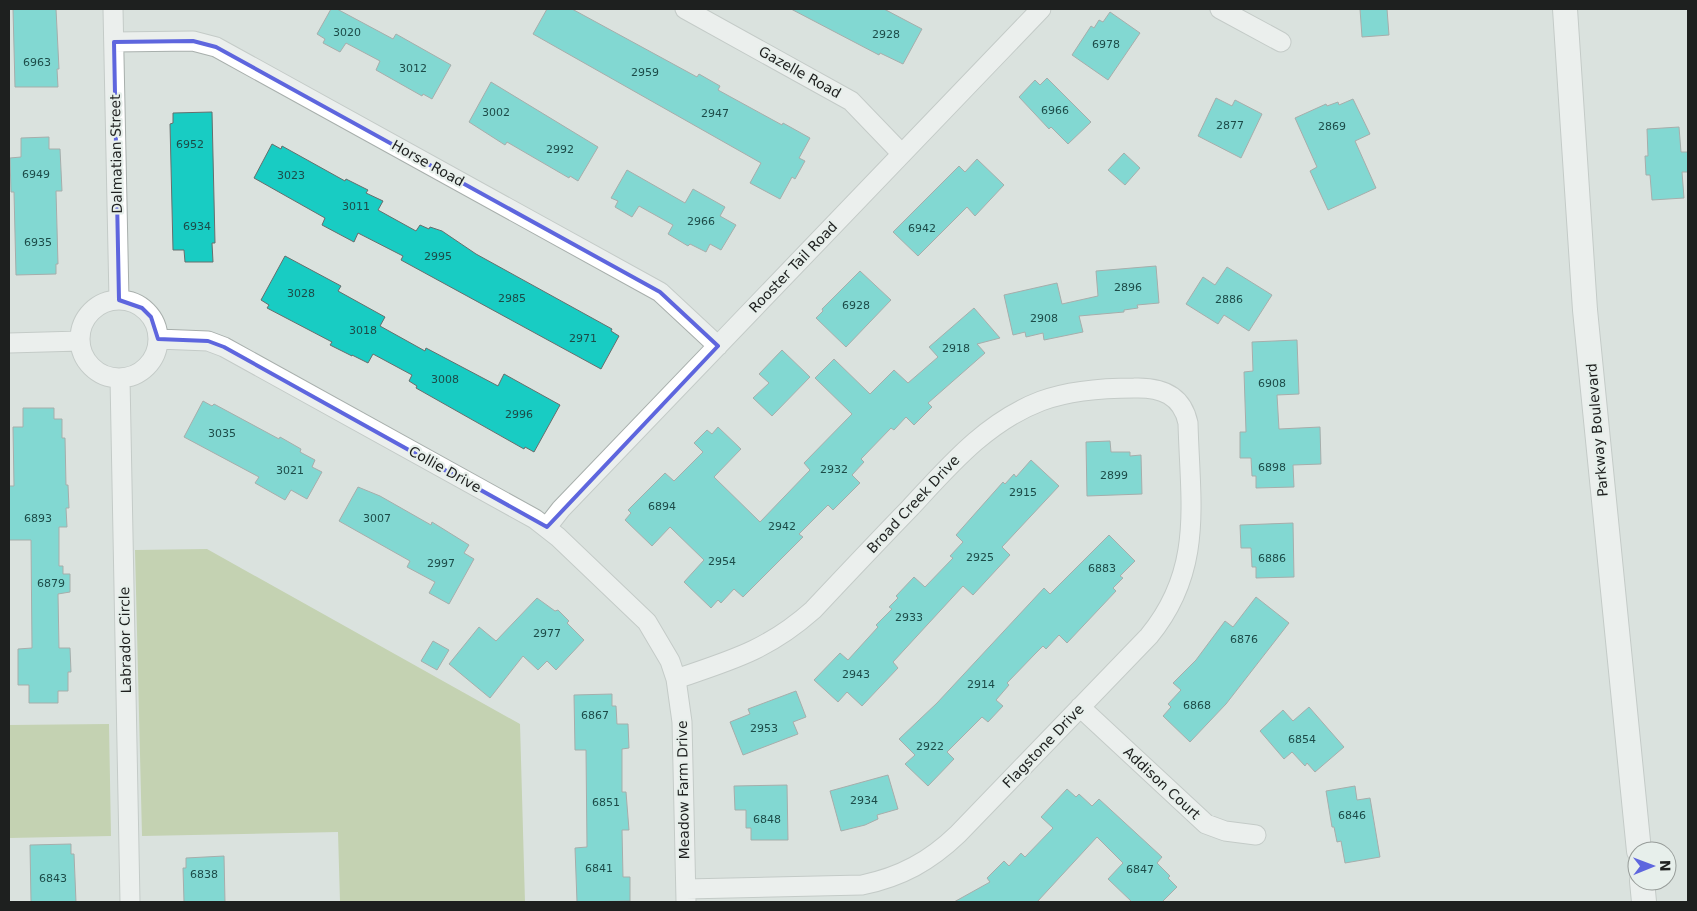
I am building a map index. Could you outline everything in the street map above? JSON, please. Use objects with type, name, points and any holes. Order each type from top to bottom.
[{"type":"street","name":"Dalmatian Street","points":[[113,9],[119,300]]},
{"type":"street","name":"Gazelle Road","points":[[685,9],[851,101],[902,154]]},
{"type":"street","name":"Rooster Tail Road","points":[[547,527],[561,509],[1041,9]]},
{"type":"street","points":[[1220,9],[1281,42]]},
{"type":"street","name":"Parkway Boulevard","points":[[1565,9],[1585,310],[1638,841]]},
{"type":"street","name":"Horse Road","points":[[114,42],[193,41],[216,47],[660,292],[718,346]]},
{"type":"street","points":[[119,300],[132,302],[151,316],[158,339],[156,351],[142,370],[132,376],[120,378],[108,376],[97,371],[87,362],[82,352],[80,341],[82,327],[87,316],[96,307],[119,300]]},
{"type":"street","name":"Collie Drive","points":[[158,339],[208,340],[224,347],[547,527],[647,622],[663,646],[676,679]]},
{"type":"street","points":[[9,343],[80,341]]},
{"type":"street","name":"Labrador Circle","points":[[120,378],[130,902]]},
{"type":"street","name":"Broad Creek Drive","points":[[676,679],[754,652],[795,626],[820,603],[977,438],[1004,419],[1041,401],[1091,390],[1153,388],[1172,395]]},
{"type":"street","name":"Flagstone Drive","points":[[686,896],[862,885],[905,872],[924,862],[947,844],[1080,707],[1163,620],[1182,582],[1190,541],[1188,423],[1182,405],[1172,395]]},
{"type":"street","name":"Meadow Farm Drive","points":[[676,679],[682,722],[686,896]]},
{"type":"street","name":"Addison Court","points":[[1080,707],[1206,824],[1225,832],[1256,835]]},
{"type":"highlighted area","points":[[193,41],[216,47],[660,292],[718,346],[547,527],[224,347],[208,341],[158,339],[151,317],[142,308],[119,300],[114,42]]},
{"type":"green space","points":[[207,549],[520,724],[525,902],[340,902],[338,832],[142,836],[135,550]]},
{"type":"green space","points":[[109,724],[111,836],[9,838],[9,725]]},
{"type":"building","points":[[13,9],[56,9],[58,87],[15,87]]},
{"type":"building","points":[[331,9],[337,9],[393,39],[396,34],[451,65],[432,99],[423,94],[422,96],[376,70],[380,61],[346,43],[340,52],[323,43],[325,39],[317,34]]},
{"type":"building","points":[[547,9],[572,9],[697,77],[699,74],[720,86],[718,90],[810,138],[799,158],[805,161],[795,179],[792,177],[780,199],[750,183],[761,163],[533,34]]},
{"type":"building","points":[[791,9],[884,9],[922,29],[903,64],[880,53],[879,55]]},
{"type":"building","points":[[1360,9],[1387,9],[1389,35],[1362,37]]},
{"type":"building","points":[[1110,12],[1140,33],[1108,80],[1072,55],[1091,26],[1094,28],[1099,20],[1103,22]]},
{"type":"building","points":[[1047,78],[1091,122],[1068,144],[1051,127],[1049,129],[1019,97],[1035,80],[1040,85]]},
{"type":"building","points":[[491,82],[598,147],[578,181],[570,176],[569,178],[507,142],[505,145],[469,122]]},
{"type":"building","points":[[1216,98],[1232,106],[1235,100],[1262,114],[1241,158],[1198,136]]},
{"type":"building","points":[[1353,99],[1370,134],[1355,141],[1376,188],[1328,210],[1310,171],[1317,167],[1295,118],[1326,104],[1327,106],[1338,102],[1339,105]]},
{"type":"building","points":[[212,112],[215,243],[212,243],[213,262],[185,262],[184,250],[173,250],[170,124],[173,123],[173,113]]},
{"type":"building","points":[[1679,127],[1681,152],[1688,152],[1688,172],[1682,172],[1684,198],[1652,200],[1650,175],[1646,175],[1645,156],[1648,156],[1647,129]]},
{"type":"building","points":[[49,137],[49,149],[60,149],[62,191],[56,191],[58,264],[56,264],[56,274],[16,275],[14,192],[11,192],[10,158],[21,157],[21,138]]},
{"type":"building","points":[[272,144],[281,149],[282,146],[345,181],[346,179],[368,190],[366,193],[383,201],[378,210],[416,231],[420,225],[442,231],[476,254],[612,329],[611,331],[619,336],[601,369],[401,260],[403,256],[358,233],[354,242],[322,225],[325,218],[254,178]]},
{"type":"building","points":[[1124,153],[1140,168],[1125,185],[1108,170]]},
{"type":"building","points":[[977,159],[1004,185],[975,216],[967,207],[918,256],[893,232],[959,166],[965,172]]},
{"type":"building","points":[[627,170],[685,203],[693,189],[725,207],[720,216],[736,225],[721,250],[710,244],[706,252],[690,244],[688,246],[668,234],[673,225],[639,206],[632,217],[615,207],[618,201],[611,198]]},
{"type":"building","points":[[285,256],[341,286],[338,291],[385,317],[380,326],[425,351],[426,348],[498,386],[504,374],[560,405],[534,452],[525,447],[524,449],[416,388],[417,386],[409,381],[412,375],[373,354],[368,363],[352,356],[330,345],[332,342],[267,308],[269,305],[261,300]]},
{"type":"building","points":[[1156,266],[1159,303],[1137,305],[1138,308],[1124,310],[1124,312],[1079,316],[1083,332],[1044,340],[1043,333],[1026,337],[1025,332],[1013,335],[1004,295],[1057,283],[1062,304],[1098,296],[1096,271]]},
{"type":"building","points":[[1227,267],[1272,295],[1249,331],[1224,315],[1218,324],[1186,304],[1203,277],[1215,285]]},
{"type":"building","points":[[860,271],[891,300],[846,347],[816,318],[823,311],[822,309]]},
{"type":"building","points":[[974,308],[1000,338],[977,344],[985,353],[928,403],[932,407],[914,425],[906,417],[894,430],[891,428],[861,459],[864,462],[852,475],[860,483],[833,510],[828,505],[799,534],[803,537],[743,597],[734,589],[721,603],[718,600],[711,608],[684,582],[704,560],[670,527],[652,546],[625,520],[631,513],[628,510],[665,473],[674,481],[703,452],[694,443],[707,430],[712,434],[718,427],[741,449],[714,477],[760,522],[810,470],[804,463],[852,414],[815,378],[834,359],[870,394],[894,370],[908,383],[938,357],[929,347]]},
{"type":"building","points":[[1297,340],[1299,394],[1277,395],[1279,429],[1320,427],[1321,464],[1293,465],[1294,487],[1256,488],[1256,476],[1252,476],[1251,458],[1240,458],[1240,432],[1246,432],[1244,372],[1253,371],[1252,342]]},
{"type":"building","points":[[782,350],[810,377],[772,416],[753,398],[769,383],[759,374]]},
{"type":"building","points":[[203,401],[212,406],[214,404],[279,439],[280,437],[301,449],[300,452],[315,460],[312,467],[322,472],[307,499],[291,490],[285,500],[255,483],[259,477],[184,437]]},
{"type":"building","points":[[23,408],[54,408],[54,419],[62,419],[62,438],[65,438],[66,485],[68,485],[69,508],[66,508],[67,527],[59,527],[59,566],[63,566],[63,574],[70,574],[70,592],[58,594],[59,648],[70,648],[71,672],[68,672],[68,691],[58,691],[58,703],[29,703],[29,685],[18,685],[18,649],[32,648],[31,540],[9,540],[9,486],[14,486],[13,427],[23,427]]},
{"type":"building","points":[[1110,441],[1111,452],[1130,452],[1130,456],[1141,455],[1142,494],[1087,496],[1086,442]]},
{"type":"building","points":[[1031,460],[1059,486],[1002,547],[1010,555],[973,595],[963,586],[893,662],[898,668],[862,706],[847,692],[838,702],[814,680],[840,653],[848,660],[878,627],[876,625],[892,609],[889,607],[898,598],[896,596],[914,577],[925,587],[953,558],[950,556],[963,542],[956,535],[1003,482],[1005,484],[1014,474],[1016,477]]},
{"type":"building","points":[[358,487],[380,496],[431,525],[432,522],[469,545],[464,553],[474,559],[449,604],[429,593],[435,582],[407,567],[410,561],[339,521]]},
{"type":"building","points":[[1293,523],[1294,577],[1256,578],[1256,567],[1252,567],[1251,548],[1241,548],[1240,525]]},
{"type":"building","points":[[1109,535],[1135,561],[1120,576],[1123,578],[1113,588],[1116,591],[1067,643],[1059,635],[1046,649],[1043,646],[1007,683],[1009,685],[996,700],[1003,706],[988,722],[982,717],[947,752],[954,759],[928,786],[905,764],[915,755],[899,739],[937,703],[1044,588],[1050,594]]},
{"type":"building","points":[[1256,597],[1289,623],[1226,704],[1190,742],[1163,716],[1171,707],[1168,704],[1181,690],[1173,683],[1196,660],[1225,621],[1233,627]]},
{"type":"building","points":[[537,598],[555,611],[558,610],[569,621],[567,623],[584,640],[556,670],[547,661],[538,670],[523,656],[490,698],[449,664],[479,627],[496,641]]},
{"type":"building","points":[[433,641],[449,650],[437,670],[421,661]]},
{"type":"building","points":[[796,691],[806,717],[793,722],[798,734],[743,755],[730,722],[750,714],[748,709]]},
{"type":"building","points":[[612,694],[612,706],[616,706],[617,724],[628,724],[629,748],[622,749],[622,792],[626,792],[629,830],[622,830],[623,877],[630,877],[630,901],[577,902],[575,848],[587,847],[586,750],[575,750],[574,695]]},
{"type":"building","points":[[1309,707],[1344,747],[1315,772],[1307,763],[1305,766],[1292,752],[1284,759],[1260,731],[1283,710],[1293,721]]},
{"type":"building","points":[[888,775],[898,809],[877,815],[878,819],[865,825],[841,831],[830,791]]},
{"type":"building","points":[[787,785],[788,840],[751,840],[751,828],[746,828],[746,810],[735,810],[734,786]]},
{"type":"building","points":[[1355,786],[1357,800],[1370,798],[1380,857],[1345,863],[1341,841],[1337,842],[1334,827],[1332,827],[1326,791]]},
{"type":"building","points":[[1067,789],[1076,797],[1079,794],[1092,806],[1099,799],[1162,857],[1157,863],[1170,876],[1168,878],[1177,887],[1162,902],[1132,902],[1108,879],[1123,863],[1097,837],[1037,902],[954,902],[990,882],[987,878],[1004,861],[1009,866],[1021,853],[1025,857],[1053,828],[1041,817]]},
{"type":"building","points":[[71,844],[71,854],[74,854],[76,902],[31,902],[30,845]]},
{"type":"building","points":[[224,856],[225,902],[184,902],[183,868],[186,868],[186,858]]}]
